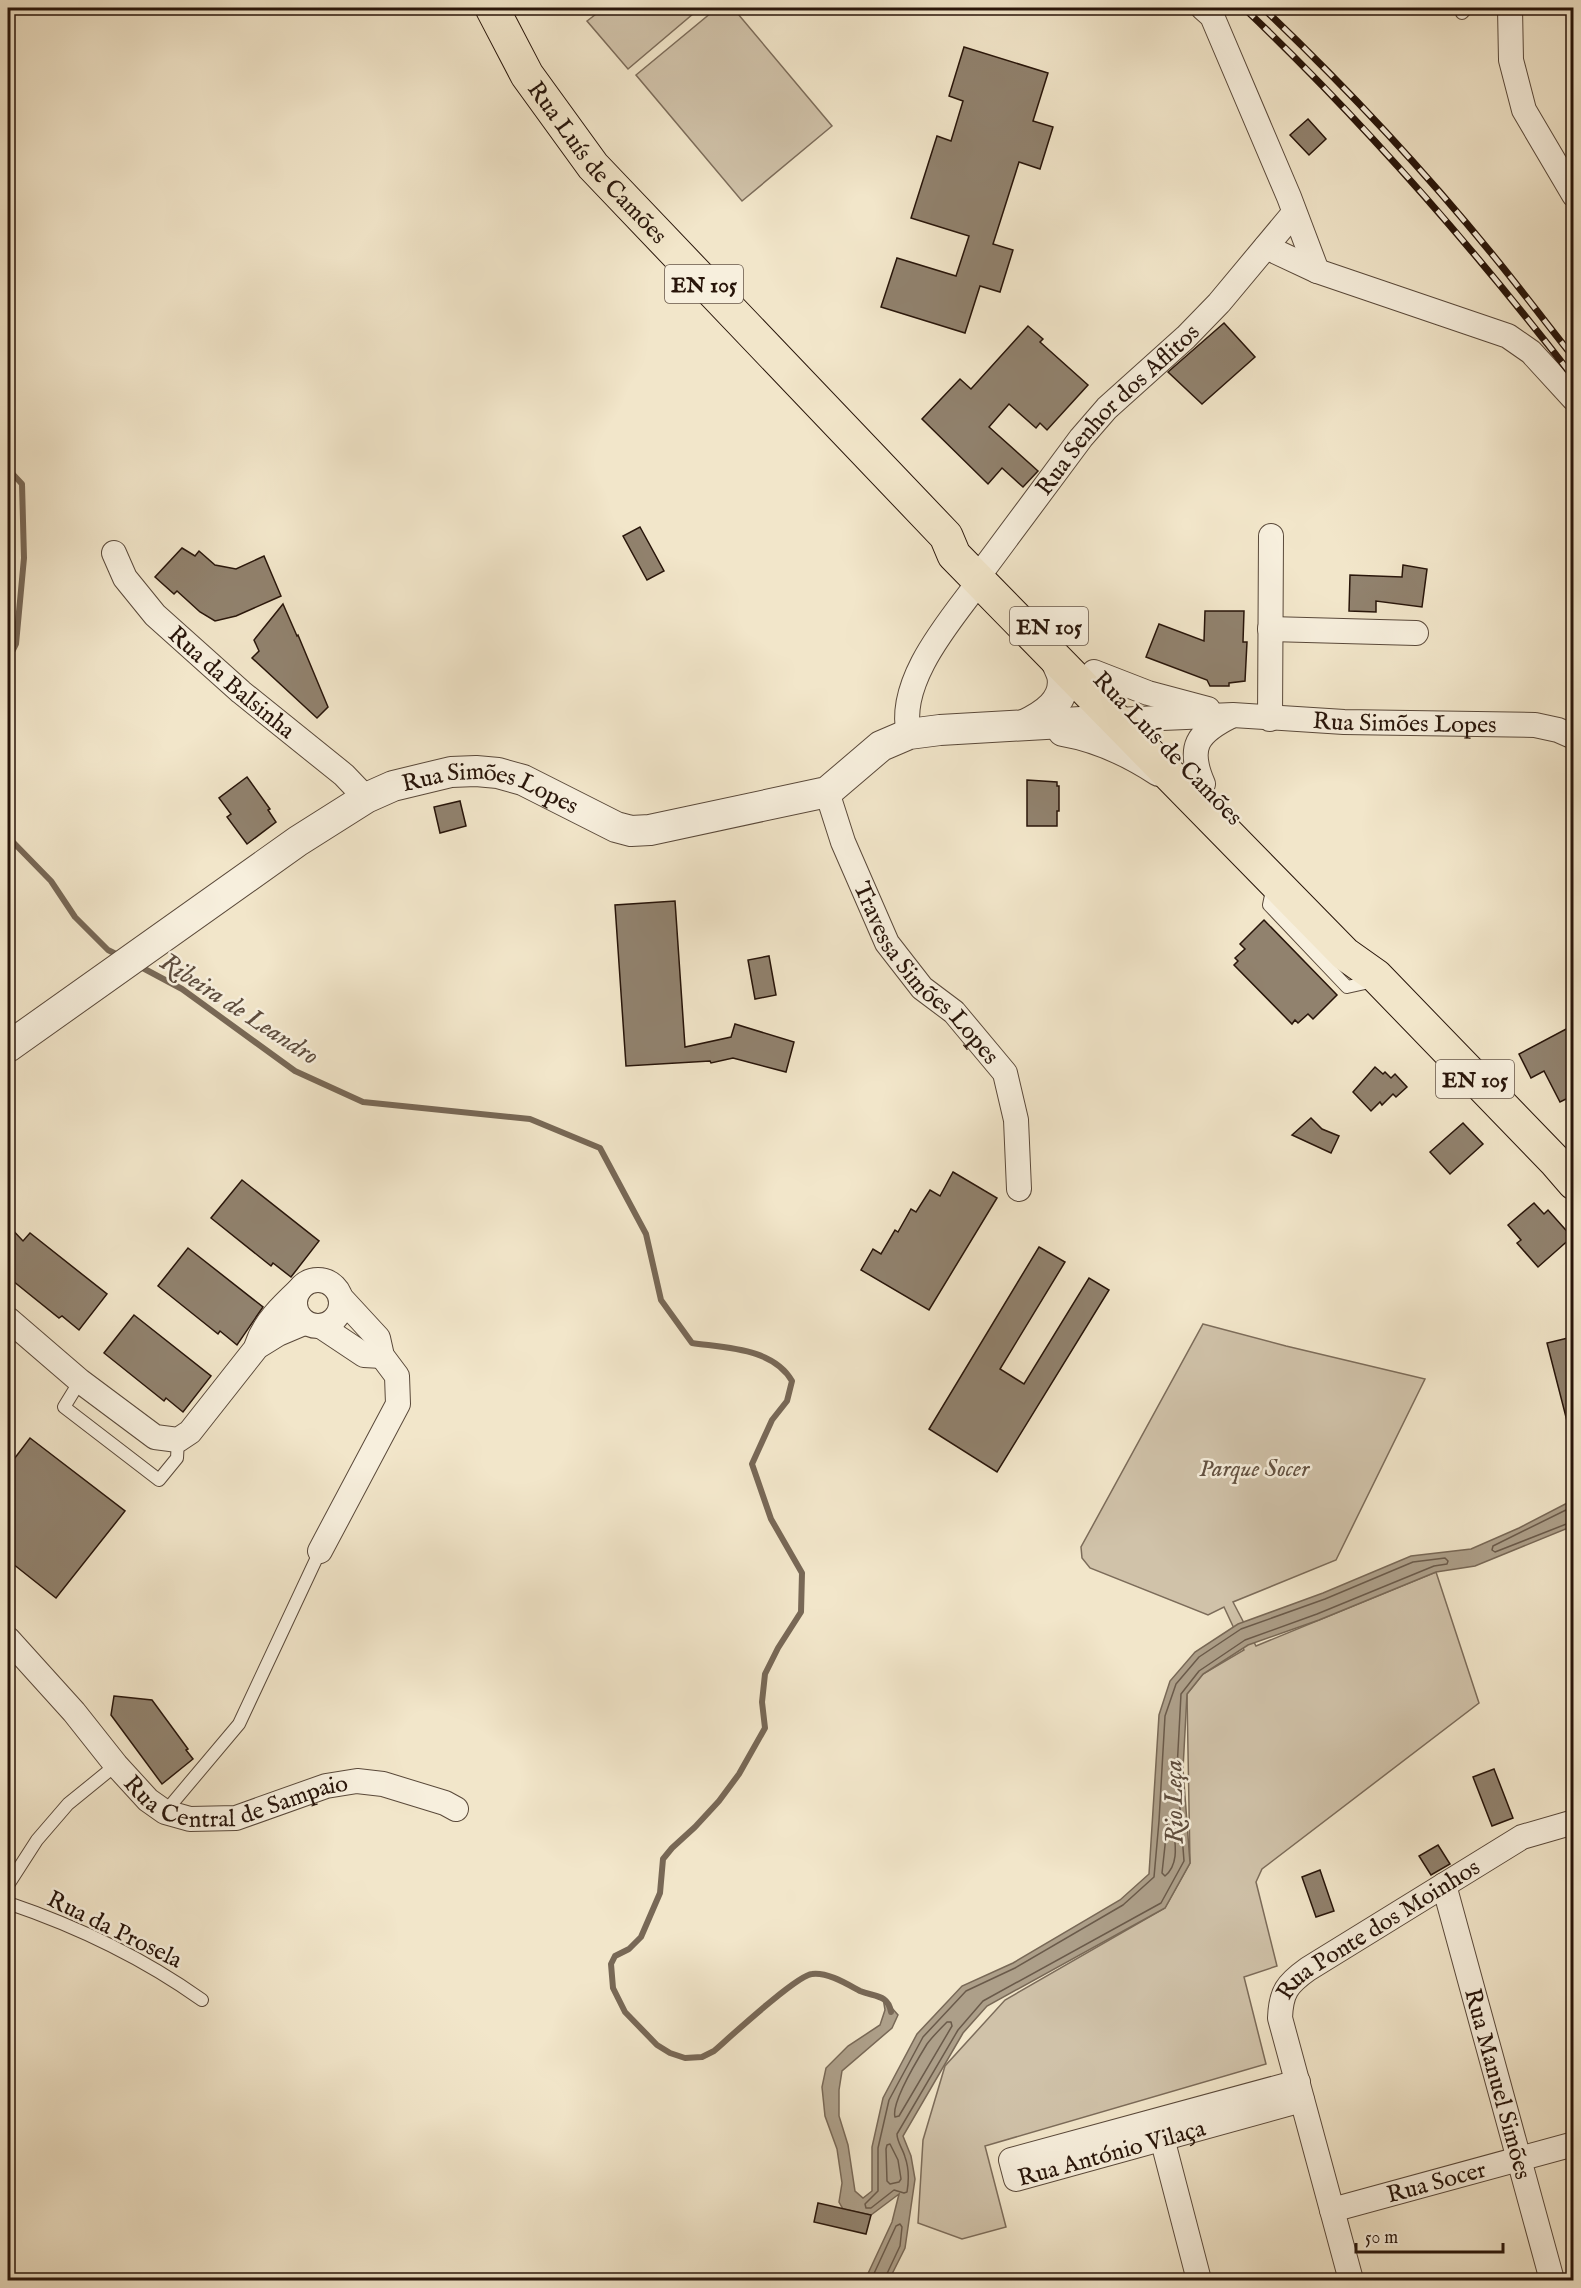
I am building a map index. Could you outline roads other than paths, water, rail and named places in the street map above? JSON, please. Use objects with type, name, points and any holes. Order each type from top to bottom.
[{"type":"main road","name":"Rua Luís de Camões","points":[[492,8],[527,75],[593,166],[946,536],[954,555],[1124,715],[1190,783],[1356,944],[1377,978]]},
{"type":"main road","name":"Rua Luís de Camões","points":[[979,579],[1054,657],[1124,715]]},
{"type":"main road","name":"Rua Luís de Camões","points":[[1190,783],[1275,882],[1345,954],[1377,978],[1574,1183]]},
{"type":"street","points":[[1203,8],[1212,16],[1289,197],[1317,271]]},
{"type":"street","points":[[1510,8],[1512,60],[1524,110],[1574,195]]},
{"type":"street","name":"Rua Senhor dos Aflitos","points":[[909,734],[906,722],[908,708],[919,670],[979,579],[1081,438],[1101,415],[1186,337],[1219,303],[1294,213]]},
{"type":"street","points":[[1266,247],[1317,271],[1508,336],[1531,352],[1574,399]]},
{"type":"street","points":[[1270,719],[1271,536]]},
{"type":"street","name":"Rua da Balsinha","points":[[114,553],[125,578],[155,615],[241,692],[344,775],[366,798]]},
{"type":"street","points":[[1270,628],[1416,633]]},
{"type":"street","name":"Rua Simões Lopes","points":[[1024,725],[1042,717],[1052,708],[1061,693],[1063,677],[1054,657]]},
{"type":"street","name":"Rua Simões Lopes","points":[[1124,715],[1148,693],[1233,715]]},
{"type":"street","points":[[1124,715],[1296,893],[1356,944]]},
{"type":"street","name":"Rua Simões Lopes","points":[[8,1047],[298,841],[366,798],[393,786],[451,772],[498,773],[523,780],[599,819],[632,831],[650,830],[826,792],[881,746],[909,734],[940,730],[1024,725],[1124,715],[1233,715],[1270,719],[1535,725],[1558,730],[1574,737]]},
{"type":"street","points":[[1190,783],[1195,766],[1196,750],[1202,735],[1214,725],[1233,715]]},
{"type":"street","name":"Rua Simões Lopes","points":[[1024,725],[1076,733],[1109,744],[1190,783]]},
{"type":"street","name":"Travessa Simões Lopes","points":[[826,792],[843,842],[887,943],[922,988],[954,1012],[1005,1073],[1016,1120],[1019,1189]]},
{"type":"street","points":[[8,1319],[80,1381],[155,1437],[178,1440],[190,1432],[257,1347],[262,1332],[284,1304],[312,1281],[327,1282],[334,1286],[342,1299],[378,1338],[382,1356],[397,1376],[398,1404],[320,1551]]},
{"type":"street","points":[[299,1290],[296,1296],[296,1311],[313,1325],[364,1354],[382,1356]]},
{"type":"street","points":[[257,1347],[278,1334],[335,1320],[339,1314],[342,1299]]},
{"type":"street","name":"Rua Central de Sampaio","points":[[8,1639],[74,1712],[148,1800],[165,1812],[190,1819],[236,1818],[326,1786],[357,1781],[383,1784],[445,1803],[456,1809]]},
{"type":"street","name":"Rua Ponte dos Moinhos","points":[[1351,2280],[1280,2018],[1281,1999],[1292,1980],[1522,1837],[1574,1822]]},
{"type":"street","name":"Rua Manuel Simões","points":[[1444,1885],[1552,2280]]},
{"type":"street","name":"Rua António Vilaça","points":[[1300,2091],[1162,2138],[1016,2179],[1011,2160],[1300,2091]]},
{"type":"street","points":[[1162,2138],[1199,2280]]},
{"type":"street","name":"Rua Socer","points":[[1332,2210],[1574,2145]]},
{"type":"lane","points":[[80,1381],[64,1407],[159,1480],[177,1458],[178,1440]]},
{"type":"lane","points":[[165,1812],[239,1724],[320,1551]]},
{"type":"lane","points":[[8,1885],[37,1840],[68,1804],[117,1765]]},
{"type":"lane","name":"Rua da Prosela","points":[[8,1903],[47,1916],[104,1943],[171,1978],[202,2000]]},
{"type":"water","name":"Rio Leça","points":[[1573,1500],[1573,1526],[1475,1566],[1436,1572],[1319,1620],[1248,1645],[1203,1674],[1187,1694],[1183,1769],[1190,1863],[1165,1908],[987,2006],[963,2033],[903,2136],[911,2156],[915,2179],[905,2248],[889,2280],[865,2280],[892,2222],[899,2194],[871,2215],[843,2209],[839,2202],[842,2183],[837,2149],[825,2116],[822,2087],[826,2068],[848,2046],[880,2025],[885,2010],[883,1998],[898,2015],[892,2028],[842,2071],[839,2090],[839,2116],[848,2145],[855,2191],[863,2198],[872,2191],[872,2147],[883,2098],[917,2034],[962,1986],[1013,1963],[1120,1900],[1149,1874],[1159,1715],[1170,1681],[1195,1652],[1238,1624],[1323,1593],[1411,1556],[1471,1549],[1519,1528]]},
{"type":"waterway","name":"Ribeira de Leandro","points":[[8,469],[22,484],[24,558],[16,644],[8,660]]},
{"type":"waterway","name":"Ribeira de Leandro","points":[[8,837],[51,881],[75,917],[108,950],[122,957]]},
{"type":"waterway","name":"Ribeira de Leandro","points":[[139,966],[182,989],[295,1071],[363,1102],[530,1119],[600,1148],[646,1234],[661,1300],[692,1343],[734,1349],[761,1356],[784,1370],[792,1381],[787,1401],[772,1420],[752,1464],[771,1519],[802,1573],[801,1612],[778,1648],[765,1674],[762,1702],[765,1728],[739,1774],[719,1801],[663,1859],[660,1893],[641,1937],[629,1949],[615,1956],[611,1964],[613,1988],[625,2012],[657,2045],[685,2058],[702,2057],[714,2051],[779,1995],[812,1974],[831,1977],[860,1991],[880,1997],[887,2002],[891,2012]]},
{"type":"railway","points":[[1244,8],[1375,141],[1457,233],[1574,378]]},
{"type":"railway","points":[[1263,8],[1410,158],[1502,267],[1574,358]]},
{"type":"park label","name":"Parque Socer","points":[[1254,1468]]}]
